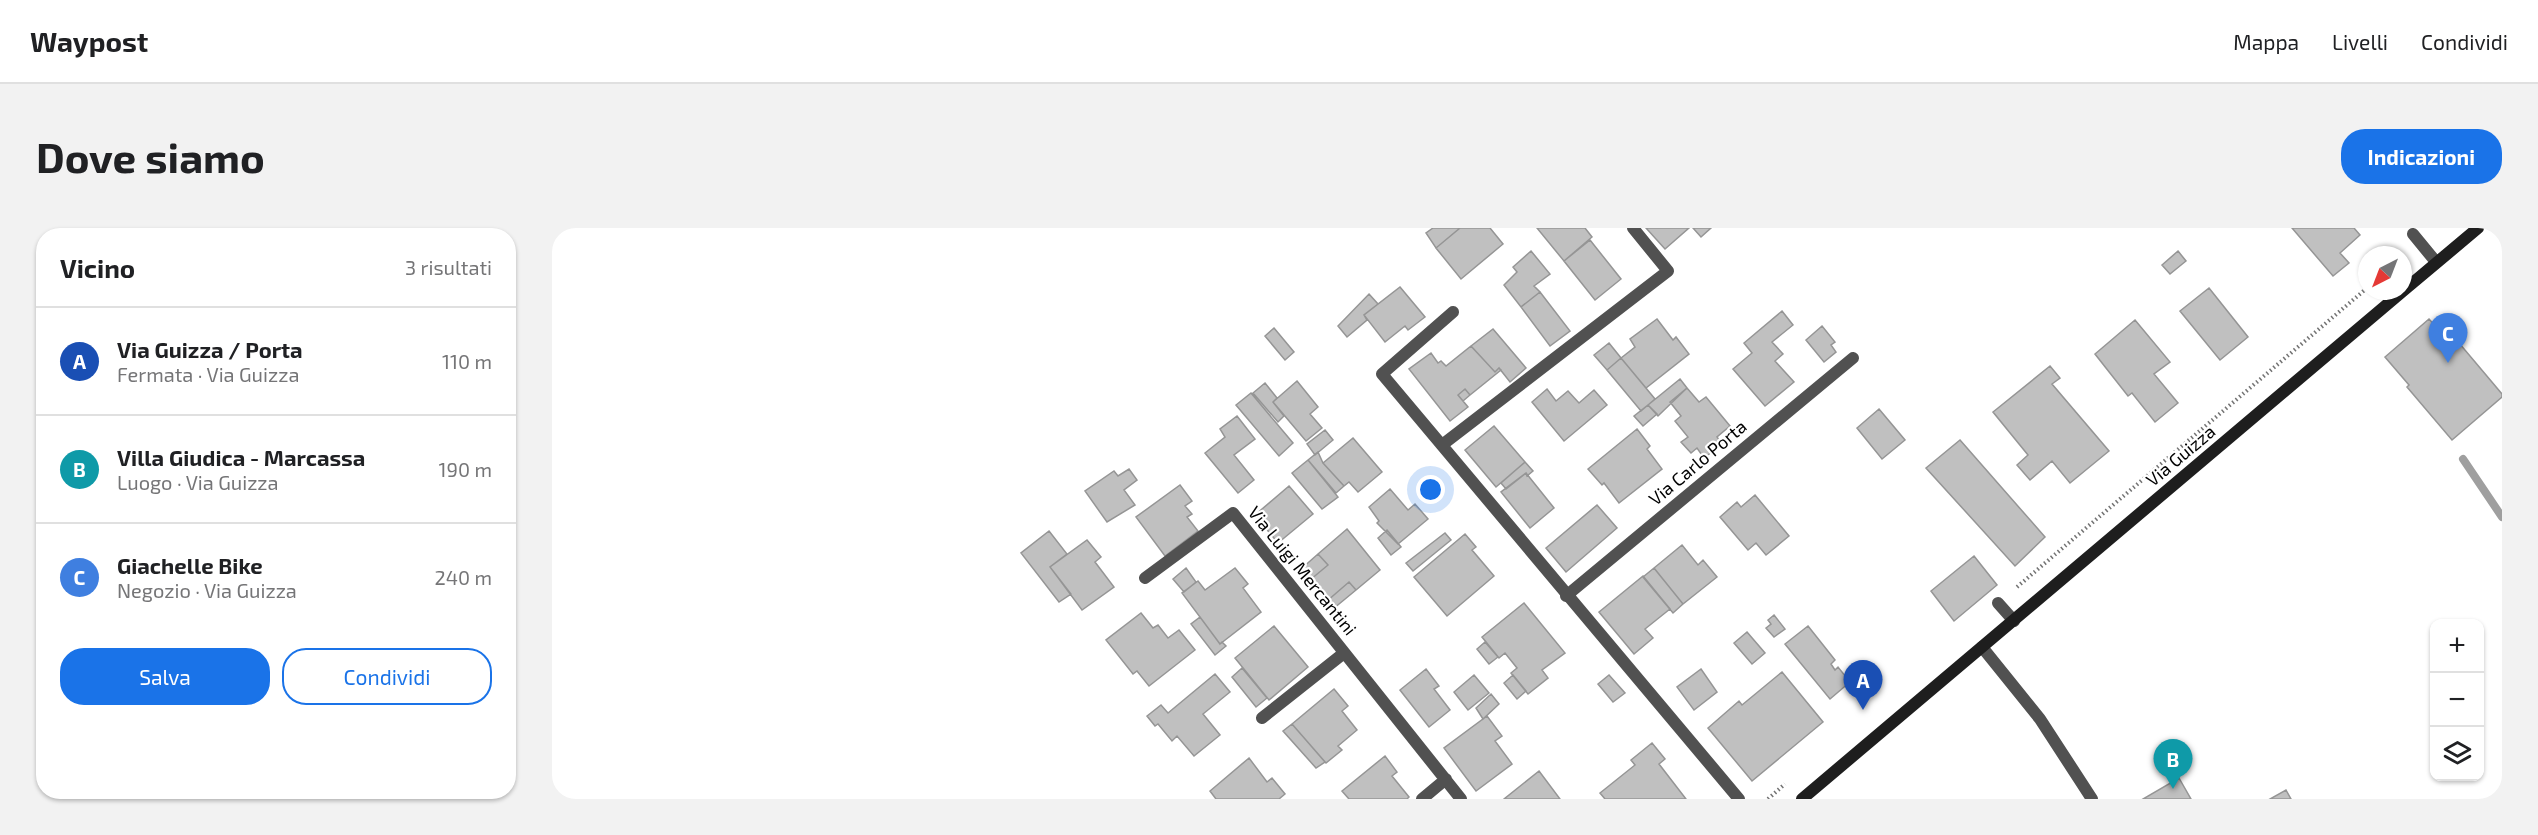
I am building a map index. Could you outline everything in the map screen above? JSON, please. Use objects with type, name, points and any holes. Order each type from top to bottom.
[{"type":"main road","name":"Via Guizza","points":[[2412,281],[2478,228]]},
{"type":"main road","name":"Via Guizza","points":[[1802,799],[2389,300]]},
{"type":"street","points":[[1442,445],[1668,270],[1633,228]]},
{"type":"street","points":[[2413,234],[2436,262]]},
{"type":"street","points":[[1454,312],[1382,374],[1566,596],[1739,799]]},
{"type":"street","name":"Via Carlo Porta","points":[[1566,596],[1853,358]]},
{"type":"street","name":"Via Luigi Mercantini","points":[[1144,578],[1233,513],[1461,799]]},
{"type":"street","points":[[1998,603],[2014,621]]},
{"type":"street","points":[[1982,647],[2040,719],[2092,799]]},
{"type":"street","name":"Via Luigi Mercantini","points":[[1262,718],[1344,652]]},
{"type":"street","points":[[1422,799],[1446,780]]},
{"type":"path","points":[[1998,603],[2358,296]]},
{"type":"path","points":[[1768,799],[1793,778]]},
{"type":"building","points":[[1433,228],[1460,228],[1436,248],[1426,233]]},
{"type":"building","points":[[1460,228],[1490,228],[1503,244],[1461,279],[1436,248]]},
{"type":"building","points":[[1537,228],[1585,228],[1592,237],[1564,261]]},
{"type":"building","points":[[1646,228],[1689,228],[1665,249]]},
{"type":"building","points":[[1693,228],[1711,228],[1701,237]]},
{"type":"building","points":[[2292,228],[2354,228],[2360,235],[2340,253],[2349,263],[2333,276]]},
{"type":"building","points":[[1590,240],[1621,279],[1595,300],[1564,261]]},
{"type":"building","points":[[1531,251],[1550,274],[1534,286],[1540,292],[1521,307],[1504,285],[1517,272],[1513,267]]},
{"type":"building","points":[[2178,251],[2186,261],[2170,274],[2162,265]]},
{"type":"building","points":[[1400,287],[1425,317],[1408,330],[1405,326],[1385,342],[1364,315]]},
{"type":"building","points":[[2209,288],[2248,337],[2220,360],[2180,311]]},
{"type":"building","points":[[1540,292],[1570,331],[1550,346],[1521,307]]},
{"type":"building","points":[[1369,294],[1378,304],[1364,315],[1367,320],[1347,337],[1338,326]]},
{"type":"building","points":[[1782,311],[1793,325],[1772,342],[1783,354],[1775,361],[1794,382],[1765,406],[1733,369],[1752,353],[1744,343]]},
{"type":"building","points":[[1657,319],[1673,340],[1676,337],[1689,354],[1646,388],[1621,358],[1635,347],[1630,339]]},
{"type":"building","points":[[2429,319],[2449,341],[2454,337],[2502,394],[2502,397],[2452,440],[2385,357]]},
{"type":"building","points":[[2135,320],[2170,362],[2154,374],[2178,403],[2155,422],[2132,393],[2128,396],[2095,354]]},
{"type":"building","points":[[1822,326],[1835,342],[1831,345],[1836,352],[1824,362],[1806,340]]},
{"type":"building","points":[[1274,328],[1294,352],[1285,360],[1265,336]]},
{"type":"building","points":[[1493,329],[1526,368],[1510,382],[1499,368],[1495,372],[1471,346]]},
{"type":"building","points":[[1609,343],[1621,358],[1607,370],[1594,355]]},
{"type":"building","points":[[1471,346],[1495,372],[1499,368],[1501,370],[1470,395],[1465,389],[1458,395],[1468,407],[1450,421],[1409,369],[1431,353],[1438,363],[1441,361],[1446,366]]},
{"type":"building","points":[[1621,358],[1655,399],[1641,411],[1607,370]]},
{"type":"building","points":[[2050,366],[2060,378],[2052,384],[2109,451],[2070,483],[2052,461],[2030,480],[2017,465],[2028,455],[1993,412]]},
{"type":"building","points":[[1680,379],[1687,388],[1658,416],[1648,405]]},
{"type":"building","points":[[1297,381],[1318,407],[1310,414],[1322,428],[1306,441],[1273,402]]},
{"type":"building","points":[[1265,383],[1277,398],[1273,402],[1284,416],[1278,422],[1253,393]]},
{"type":"building","points":[[1687,388],[1699,402],[1706,397],[1730,426],[1717,437],[1722,444],[1704,458],[1697,448],[1691,453],[1681,442],[1688,437],[1675,421],[1681,416],[1670,402]]},
{"type":"building","points":[[1465,389],[1470,395],[1463,401],[1458,395]]},
{"type":"building","points":[[1547,389],[1556,401],[1568,391],[1579,403],[1594,390],[1607,405],[1564,441],[1532,402]]},
{"type":"building","points":[[1251,393],[1293,443],[1279,456],[1236,405]]},
{"type":"building","points":[[1648,405],[1657,414],[1643,426],[1634,416]]},
{"type":"building","points":[[1879,409],[1905,440],[1882,459],[1857,428]]},
{"type":"building","points":[[1237,416],[1255,439],[1234,455],[1254,480],[1238,493],[1205,453],[1225,437],[1220,429]]},
{"type":"building","points":[[1494,426],[1525,462],[1496,487],[1465,450]]},
{"type":"building","points":[[1637,429],[1650,446],[1647,449],[1662,469],[1619,503],[1604,483],[1602,485],[1588,469]]},
{"type":"building","points":[[1325,430],[1333,440],[1315,455],[1307,444]]},
{"type":"building","points":[[1353,438],[1382,472],[1358,492],[1349,482],[1344,486],[1323,463]]},
{"type":"building","points":[[1960,440],[2045,537],[2015,566],[1926,468]]},
{"type":"building","points":[[1318,452],[1323,463],[1344,486],[1336,493],[1308,460]]},
{"type":"building","points":[[1308,460],[1338,497],[1322,509],[1292,473]]},
{"type":"building","points":[[1525,462],[1533,471],[1527,476],[1526,473],[1506,489],[1501,483]]},
{"type":"building","points":[[1129,469],[1137,480],[1124,490],[1135,505],[1107,522],[1085,491],[1114,471],[1118,476]]},
{"type":"building","points":[[1526,473],[1554,508],[1530,528],[1501,492]]},
{"type":"building","points":[[1180,485],[1192,501],[1185,506],[1192,514],[1187,517],[1198,531],[1165,556],[1136,517]]},
{"type":"building","points":[[1289,486],[1313,514],[1278,543],[1255,515]]},
{"type":"building","points":[[1390,489],[1408,510],[1415,504],[1428,519],[1398,544],[1377,523],[1379,521],[1369,507]]},
{"type":"building","points":[[1755,495],[1789,536],[1766,555],[1756,543],[1748,550],[1720,517],[1737,502],[1741,507]]},
{"type":"building","points":[[1597,505],[1617,528],[1566,572],[1546,548]]},
{"type":"building","points":[[1347,529],[1380,570],[1356,590],[1349,582],[1327,601],[1310,580],[1328,565],[1318,554]]},
{"type":"building","points":[[1387,530],[1401,547],[1391,555],[1378,538]]},
{"type":"building","points":[[1049,531],[1067,554],[1050,567],[1071,594],[1059,602],[1021,553]]},
{"type":"building","points":[[1445,533],[1451,540],[1413,571],[1406,563]]},
{"type":"building","points":[[1465,534],[1476,547],[1472,550],[1494,576],[1447,616],[1414,577]]},
{"type":"building","points":[[1087,540],[1101,557],[1095,562],[1114,587],[1082,610],[1050,567]]},
{"type":"building","points":[[1682,545],[1698,565],[1703,560],[1717,577],[1683,604],[1654,568]]},
{"type":"building","points":[[1318,554],[1328,565],[1310,580],[1301,569]]},
{"type":"building","points":[[1974,556],[1997,585],[1954,621],[1931,591]]},
{"type":"building","points":[[1186,568],[1196,582],[1184,592],[1173,579]]},
{"type":"building","points":[[1235,568],[1248,584],[1243,588],[1261,612],[1220,644],[1182,593],[1198,581],[1205,590]]},
{"type":"building","points":[[1654,568],[1683,604],[1673,613],[1643,577]]},
{"type":"building","points":[[1643,576],[1670,609],[1645,629],[1653,638],[1634,654],[1599,612]]},
{"type":"building","points":[[1349,582],[1356,590],[1333,609],[1327,601]]},
{"type":"building","points":[[1524,603],[1565,653],[1542,670],[1548,678],[1528,694],[1511,673],[1517,668],[1505,653],[1499,658],[1482,637]]},
{"type":"building","points":[[1141,613],[1153,628],[1158,625],[1168,638],[1179,630],[1195,650],[1149,686],[1137,671],[1133,674],[1106,640]]},
{"type":"building","points":[[1774,615],[1785,629],[1774,637],[1766,628],[1771,624],[1768,620]]},
{"type":"building","points":[[1200,617],[1220,644],[1222,642],[1226,646],[1215,655],[1191,624]]},
{"type":"building","points":[[1274,626],[1308,667],[1269,700],[1235,658]]},
{"type":"building","points":[[1808,626],[1835,660],[1831,664],[1835,670],[1838,667],[1850,682],[1830,699],[1785,644]]},
{"type":"building","points":[[1747,632],[1765,653],[1752,664],[1734,643]]},
{"type":"building","points":[[1485,642],[1498,657],[1489,664],[1477,649]]},
{"type":"building","points":[[1242,668],[1267,698],[1256,707],[1232,677]]},
{"type":"building","points":[[1426,669],[1439,686],[1434,689],[1450,710],[1429,727],[1400,690]]},
{"type":"building","points":[[1701,669],[1717,692],[1694,710],[1677,687]]},
{"type":"building","points":[[1782,672],[1823,722],[1752,781],[1708,728],[1739,701],[1742,705]]},
{"type":"building","points":[[1215,674],[1230,692],[1203,714],[1220,735],[1194,756],[1177,736],[1172,741],[1158,724],[1155,726],[1147,716],[1161,705],[1168,713]]},
{"type":"building","points":[[1474,675],[1489,693],[1468,710],[1454,692]]},
{"type":"building","points":[[1513,675],[1526,691],[1517,699],[1504,683]]},
{"type":"building","points":[[1609,675],[1625,693],[1613,702],[1598,684]]},
{"type":"building","points":[[1334,689],[1348,706],[1342,711],[1357,730],[1338,746],[1342,750],[1326,763],[1292,724]]},
{"type":"building","points":[[1491,694],[1499,704],[1483,719],[1476,708]]},
{"type":"building","points":[[1487,716],[1502,736],[1495,741],[1512,764],[1476,791],[1444,748]]},
{"type":"building","points":[[1292,724],[1325,762],[1316,768],[1283,731]]},
{"type":"building","points":[[1652,743],[1665,759],[1659,764],[1686,799],[1605,799],[1600,793],[1635,765],[1631,760]]},
{"type":"building","points":[[1385,756],[1397,772],[1392,776],[1409,797],[1407,799],[1349,799],[1342,791]]},
{"type":"building","points":[[1249,758],[1267,782],[1272,778],[1285,794],[1279,799],[1216,799],[1210,791]]},
{"type":"building","points":[[1539,771],[1560,799],[1504,799]]},
{"type":"building","points":[[2179,778],[2191,799],[2143,799]]},
{"type":"building","points":[[2286,790],[2291,799],[2270,799]]},
{"type":"waterway","points":[[2463,459],[2502,517]]},
{"type":"place","name":"Giachelle Bike","points":[[2448,363]]},
{"type":"place","name":"Via Guizza / Porta","points":[[1863,710]]},
{"type":"place","name":"Villa Giudica - Marcassa","points":[[2173,789]]}]
